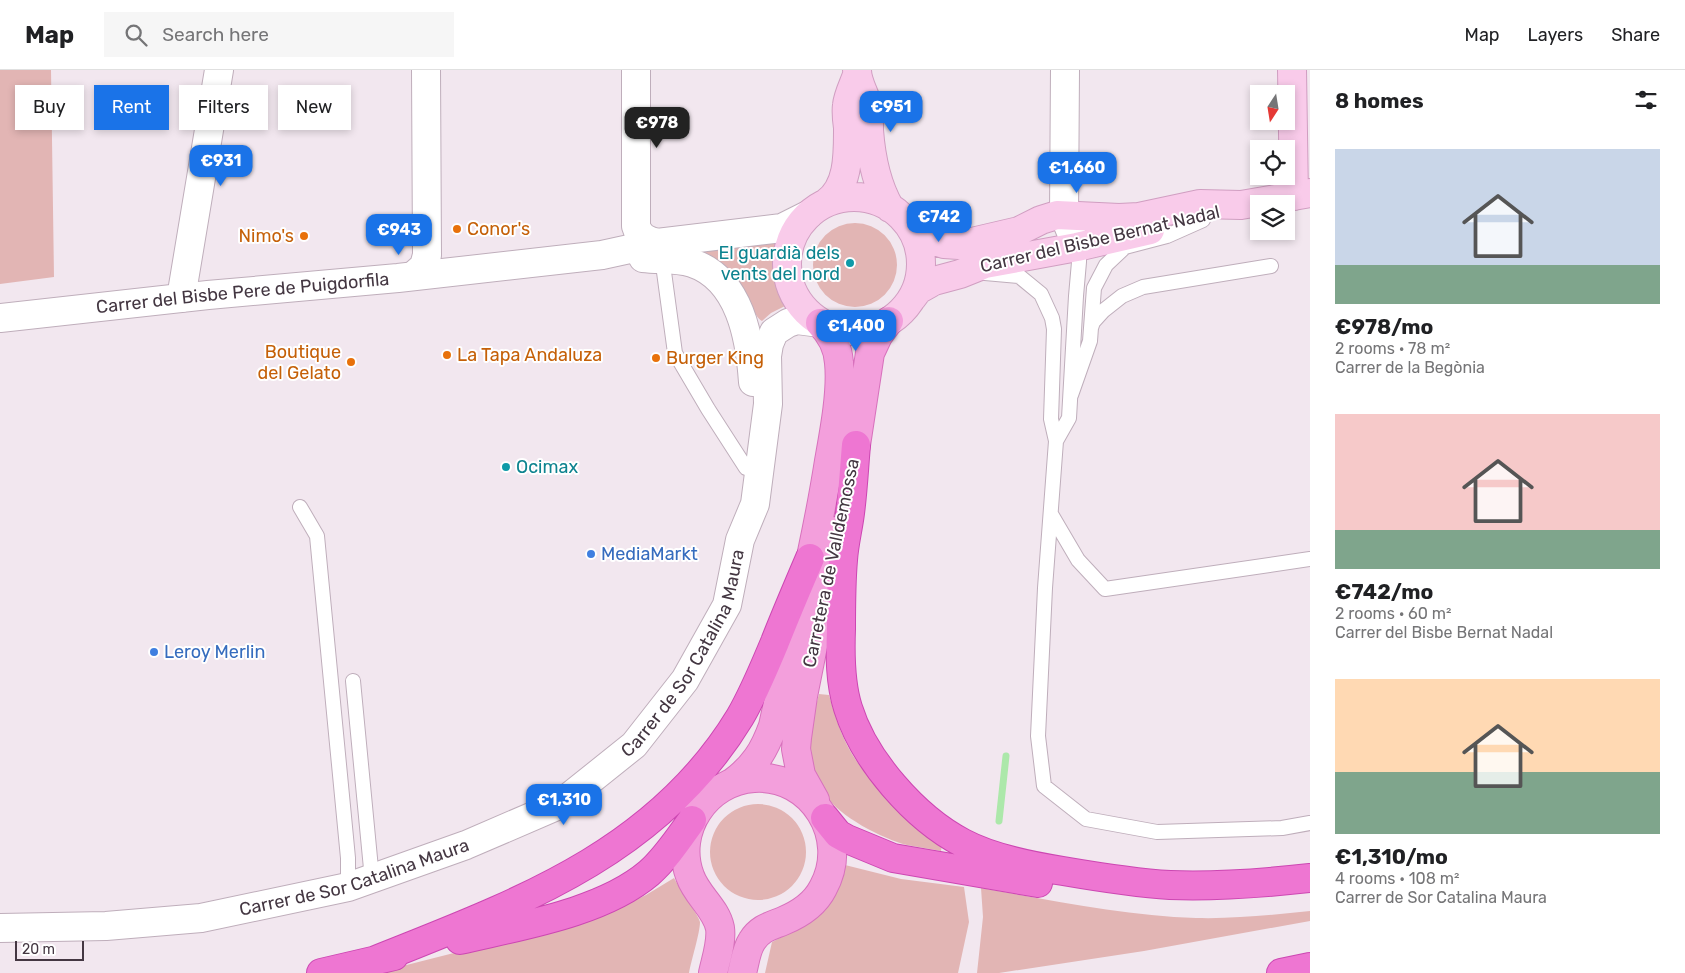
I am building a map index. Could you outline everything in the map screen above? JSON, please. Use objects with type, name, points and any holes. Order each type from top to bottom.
[{"type":"highway","points":[[856,445],[841,593],[840,654],[844,689],[848,708],[865,746],[878,765],[912,804],[933,824],[965,844],[983,852],[1039,867],[1100,877],[1169,885],[1229,885],[1310,878]]},
{"type":"highway","points":[[376,960],[467,924],[534,893],[599,858],[635,834],[654,818],[708,760],[739,719],[759,680],[810,558]]},
{"type":"highway","points":[[822,812],[838,834],[876,852],[894,858],[1096,894],[1198,903],[1233,903],[1310,896]]},
{"type":"highway","points":[[321,973],[543,920],[608,898],[636,883],[660,862],[692,820]]},
{"type":"highway","points":[[1281,973],[1310,967]]},
{"type":"main road","name":"Carretera de Valldemossa","points":[[744,963],[751,942],[758,933],[764,928],[784,921],[806,909],[822,890],[832,866],[833,842],[822,812],[801,775],[796,749],[797,738],[803,696],[838,520],[856,445],[870,352],[878,336],[889,321]]},
{"type":"main road","name":"Carretera de Valldemossa","points":[[732,783],[750,768],[758,757],[773,726],[826,482],[840,379],[840,364],[835,345],[828,331],[820,323]]},
{"type":"main road","points":[[715,964],[721,935],[720,927],[713,910],[702,899],[694,885],[686,863],[686,841],[692,820],[702,804],[724,786],[754,778],[765,778],[783,781],[799,790],[822,812]]},
{"type":"street","points":[[181,298],[219,70]]},
{"type":"street","points":[[413,276],[424,266],[427,255],[426,70]]},
{"type":"street","points":[[636,70],[636,226],[638,233],[653,251],[670,258],[692,263],[711,272],[727,288],[737,307],[746,336],[754,389],[753,413],[741,505],[740,540]]},
{"type":"street","points":[[1065,70],[1064,215],[1076,247]]},
{"type":"street","points":[[1292,70],[1302,195]]},
{"type":"street","points":[[857,73],[868,104],[871,151],[880,190],[917,243],[921,265],[916,288],[906,307],[889,321],[878,327],[855,331],[834,328],[812,318],[800,304],[790,284],[787,274],[787,252],[794,233],[838,191],[844,174],[848,148],[847,104],[857,73]]},
{"type":"street","name":"Carrer del Bisbe Bernat Nadal","points":[[898,216],[934,242],[959,245],[1018,231],[1057,215],[1119,218],[1152,215],[1200,204],[1241,205],[1302,195]]},
{"type":"street","points":[[817,209],[846,197],[857,197],[869,199],[898,216]]},
{"type":"street","name":"Carrer del Bisbe Bernat Nadal","points":[[912,298],[918,290],[934,281],[960,274],[985,264],[1203,220],[1241,205]]},
{"type":"street","name":"Carrer del Bisbe Pere de Puigdorfila","points":[[0,318],[653,251],[782,228],[817,209]]},
{"type":"street","name":"Carrer de Sor Catalina Maura","points":[[0,928],[106,926],[201,918],[360,883],[466,845],[560,805],[634,744],[685,680],[727,604],[740,540],[755,504],[768,404],[767,356],[771,338],[774,332],[788,323],[797,320],[820,323]]},
{"type":"lane","points":[[1071,395],[1090,341],[1094,288],[1101,272],[1112,258],[1125,247],[1167,236],[1203,220]]},
{"type":"lane","points":[[1056,441],[1069,418],[1079,262],[1079,254],[1076,247]]},
{"type":"lane","points":[[653,251],[664,272],[674,353],[746,468]]},
{"type":"lane","points":[[1090,329],[1097,317],[1122,296],[1148,286],[1271,266]]},
{"type":"lane","points":[[960,274],[987,273],[1019,276],[1041,294],[1052,318],[1054,329],[1051,419],[1056,441],[1038,736],[1044,786],[1086,819],[1157,832],[1282,828],[1310,823]]},
{"type":"lane","points":[[300,507],[318,536],[348,858],[360,883]]},
{"type":"lane","points":[[1051,514],[1078,560],[1105,589],[1310,559]]},
{"type":"lane","points":[[352,681],[360,883]]},
{"type":"shaded area","points":[[0,70],[51,70],[51,85],[15,85],[15,130],[52,130],[54,277],[0,284]]},
{"type":"shaded area","points":[[855,223],[871,226],[885,235],[894,249],[897,265],[894,281],[885,295],[871,304],[855,307],[839,304],[825,295],[816,281],[813,265],[816,249],[825,235],[839,226]]},
{"type":"shaded area","points":[[776,242],[776,275],[785,306],[771,313],[762,321],[756,315],[742,288],[726,273],[695,251]]},
{"type":"shaded area","points":[[819,694],[829,695],[844,739],[866,774],[890,799],[942,845],[941,851],[907,845],[886,838],[862,826],[832,803],[819,782],[814,769],[811,747],[812,728]]},
{"type":"shaded area","points":[[758,804],[776,807],[792,818],[803,834],[806,852],[803,870],[792,886],[776,897],[758,900],[740,897],[724,886],[713,870],[710,852],[713,834],[724,818],[740,807]]},
{"type":"shaded area","points":[[845,865],[901,879],[964,887],[969,922],[958,973],[765,973],[772,942],[806,924],[821,913],[837,891]]},
{"type":"shaded area","points":[[674,878],[700,922],[689,973],[375,973],[607,914],[646,895]]},
{"type":"shaded area","points":[[981,888],[1088,907],[1169,917],[1225,918],[1310,911],[1310,921],[1144,951],[999,973],[977,973],[983,917]]},
{"type":"waterway","points":[[999,821],[1006,756]]},
{"type":"place","name":"Conor's","points":[[457,229]]},
{"type":"place","name":"Nimo's","points":[[304,236]]},
{"type":"place","name":"El guardià dels vents del nord","points":[[850,263]]},
{"type":"place","name":"La Tapa Andaluza","points":[[447,355]]},
{"type":"place","name":"Burger King","points":[[656,358]]},
{"type":"place","name":"Boutique del Gelato","points":[[351,362]]},
{"type":"place","name":"Ocimax","points":[[506,467]]},
{"type":"place","name":"MediaMarkt","points":[[591,554]]},
{"type":"place","name":"Leroy Merlin","points":[[154,652]]}]
